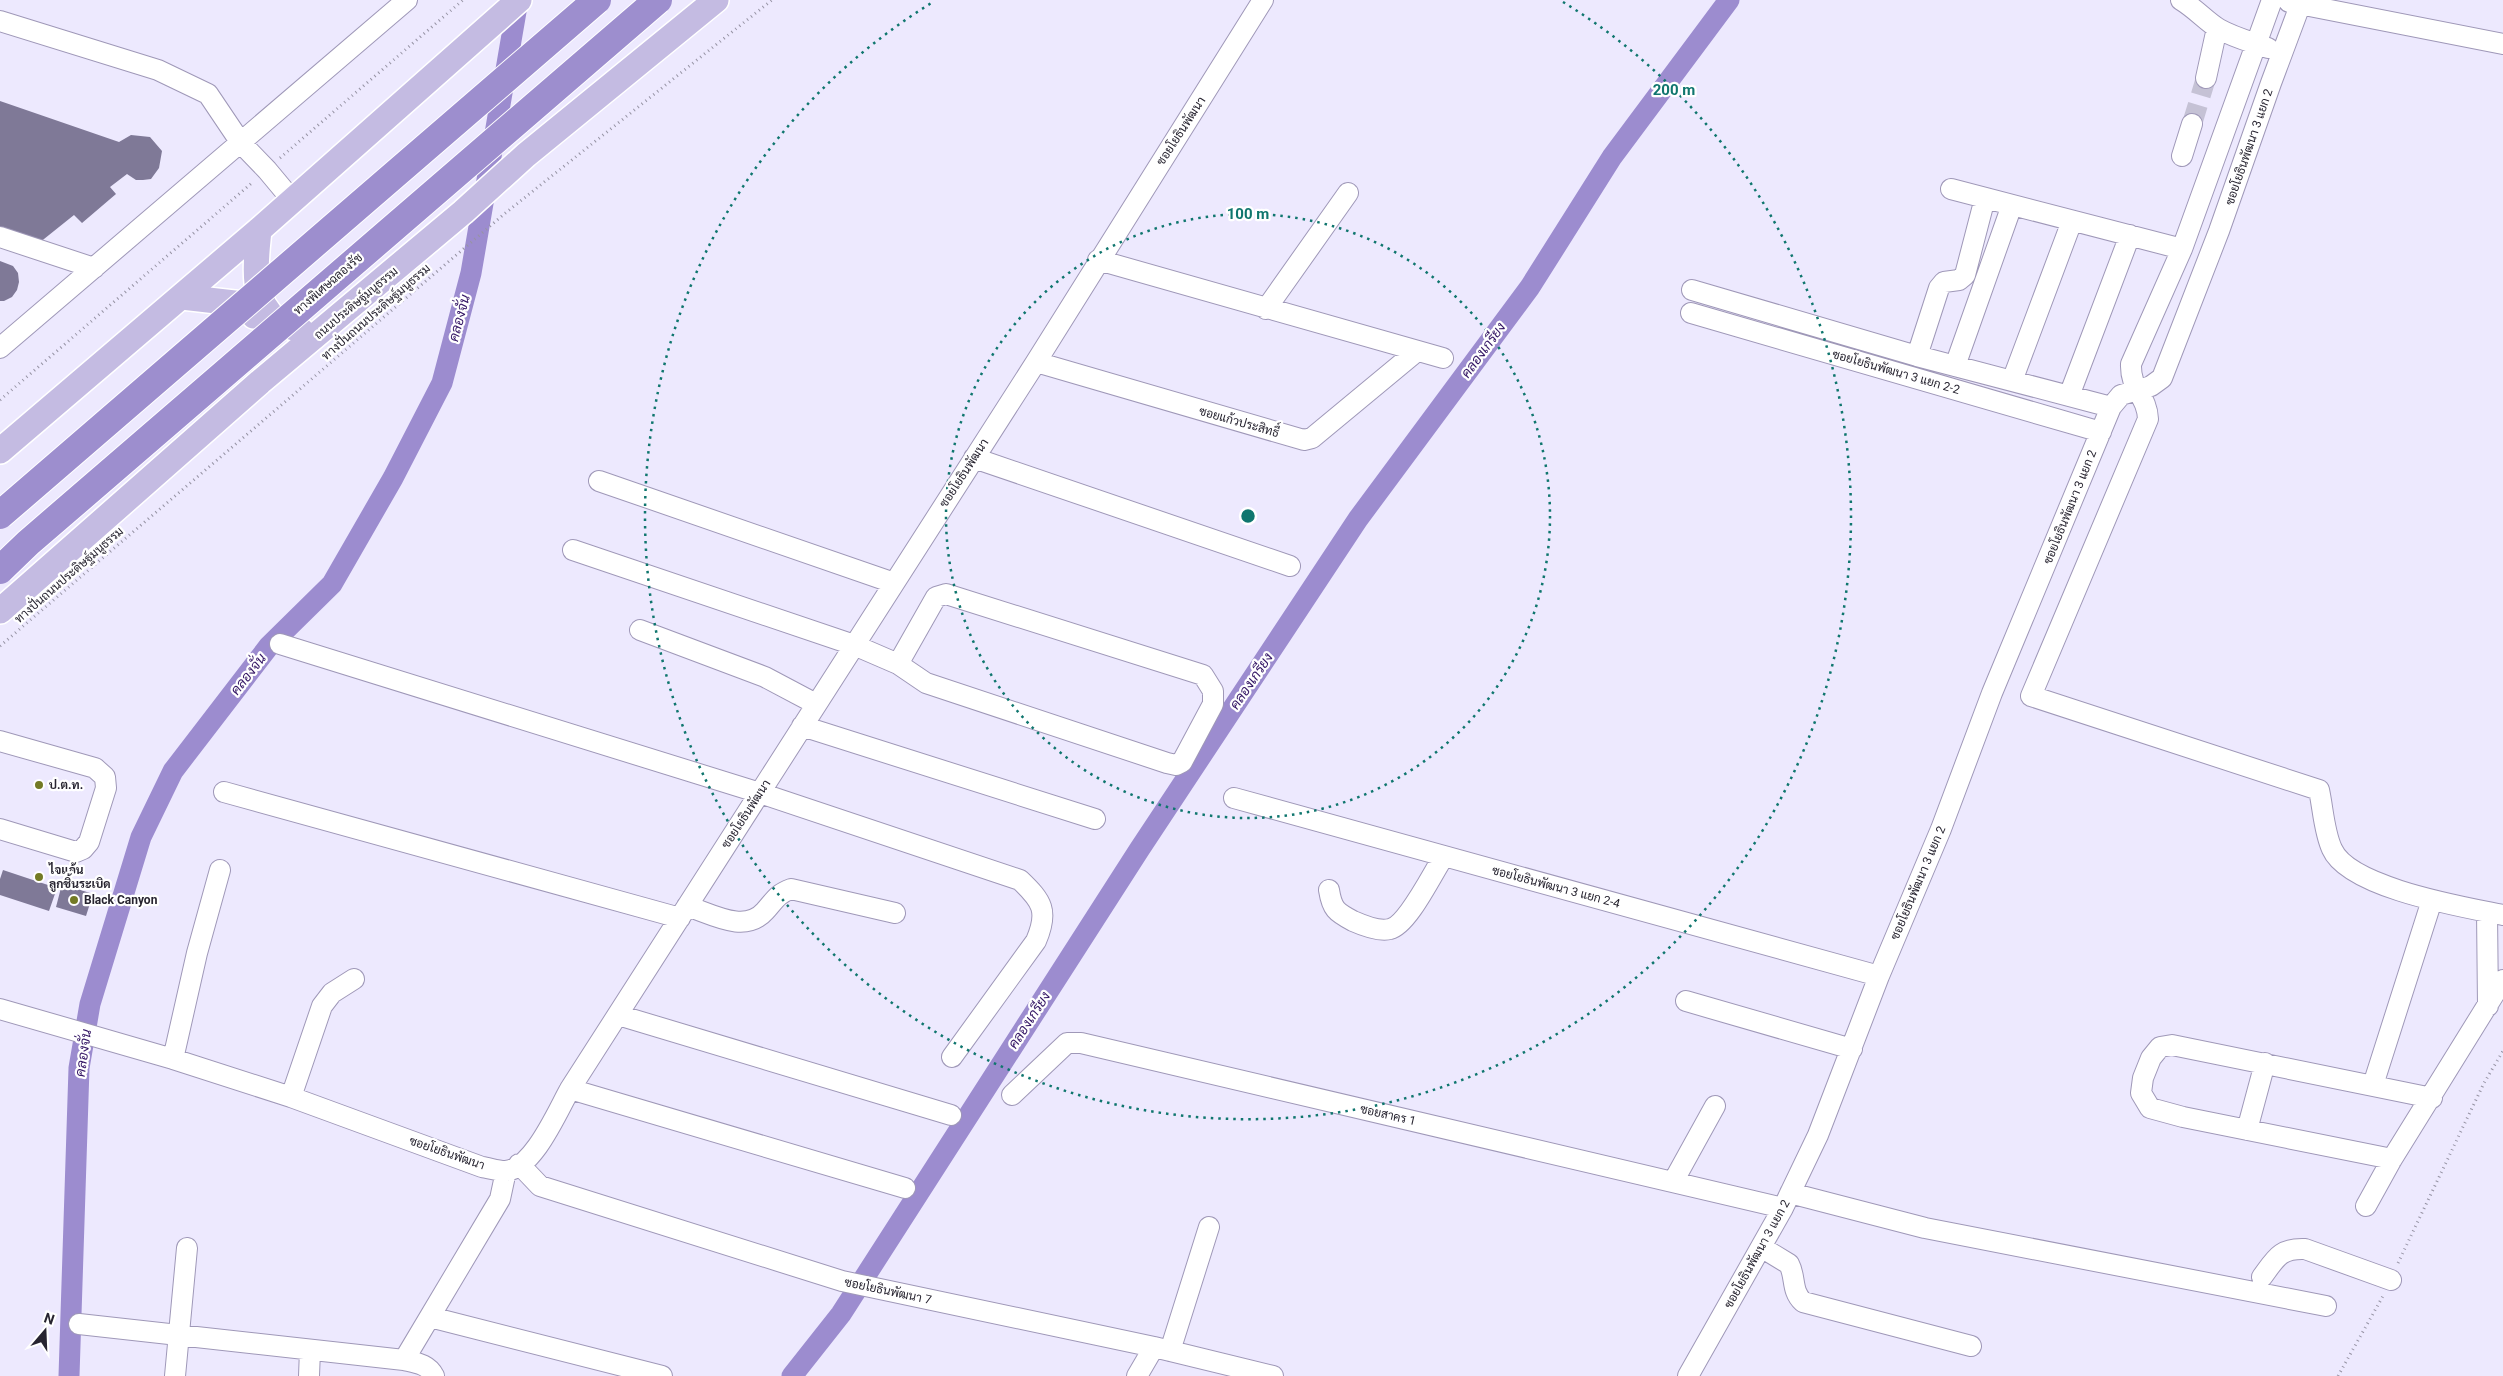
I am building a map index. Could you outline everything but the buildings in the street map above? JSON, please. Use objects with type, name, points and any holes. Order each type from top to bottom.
[{"type":"highway","points":[[0,515],[598,0]]},
{"type":"highway","name":"ทางพิเศษฉลองรัช","points":[[0,570],[28,543],[658,0]]},
{"type":"main road","points":[[0,451],[182,297],[519,0]]},
{"type":"main road","name":"ถนนประดิษฐ์มนูธรรม","points":[[0,611],[260,382],[463,212],[526,155],[716,0]]},
{"type":"main road","points":[[259,230],[256,285],[261,302],[279,323],[301,330],[357,302]]},
{"type":"main road","points":[[182,297],[243,304],[264,326],[275,348],[273,364],[260,382]]},
{"type":"street","points":[[0,348],[407,0]]},
{"type":"street","name":"ซอยโยธินพัฒนา","points":[[0,1009],[173,1059],[291,1097],[482,1167],[513,1168],[525,1161],[539,1145],[570,1089],[1036,362],[1098,260],[1263,0]]},
{"type":"street","points":[[2182,0],[2208,18],[2217,28],[2234,37],[2281,54]]},
{"type":"street","points":[[2272,0],[2182,249],[2131,364],[2130,378],[2148,406],[2148,419],[2031,696],[2319,790],[2332,851],[2354,872],[2391,888],[2432,900],[2495,914],[2488,1006]]},
{"type":"street","points":[[2279,0],[2301,2],[2503,44]]},
{"type":"street","name":"ซอยโยธินพัฒนา 3 แยก 2","points":[[1688,1376],[1787,1201],[1818,1135],[1878,976],[1941,829],[1992,693],[2111,408],[2121,395],[2151,386],[2162,378],[2220,232],[2281,54],[2301,2]]},
{"type":"street","points":[[0,21],[158,70],[208,94],[241,143],[292,200]]},
{"type":"street","points":[[2206,78],[2217,28]]},
{"type":"street","points":[[2182,156],[2192,124]]},
{"type":"street","points":[[1951,189],[2182,249]]},
{"type":"street","points":[[1266,309],[1348,193]]},
{"type":"street","points":[[1917,356],[1938,288],[1944,282],[1960,280],[1965,275],[1985,198]]},
{"type":"street","points":[[1955,366],[2012,205]]},
{"type":"street","points":[[2012,381],[2072,221]]},
{"type":"street","points":[[2069,396],[2130,235]]},
{"type":"street","points":[[0,237],[94,268]]},
{"type":"street","points":[[1098,260],[1443,358]]},
{"type":"street","points":[[1692,290],[1917,356],[2111,408]]},
{"type":"street","name":"ซอยโยธินพัฒนา 3 แยก 2-2","points":[[1691,313],[2101,432]]},
{"type":"street","name":"ซอยแก้วประสิทธื์","points":[[1036,362],[1304,440],[1312,438],[1417,351]]},
{"type":"street","points":[[974,458],[1290,566]]},
{"type":"street","points":[[599,481],[894,583]]},
{"type":"street","points":[[572,550],[854,645],[898,664],[926,683],[1167,764],[1176,765],[1182,762],[1213,704],[1213,691],[1203,676],[946,594],[936,597],[898,664]]},
{"type":"street","points":[[640,630],[765,677],[816,704]]},
{"type":"street","points":[[280,644],[760,793],[1020,880],[1039,898],[1044,924],[1036,941],[952,1057]]},
{"type":"street","points":[[802,726],[1095,819]]},
{"type":"street","points":[[0,741],[94,768],[106,776],[106,788],[89,842],[83,849],[76,852],[0,829]]},
{"type":"street","points":[[224,792],[684,912],[734,922],[747,923],[758,919],[780,893],[791,889],[895,913]]},
{"type":"street","name":"ซอยโยธินพัฒนา 3 แยก 2-4","points":[[1234,798],[1878,976]]},
{"type":"street","points":[[1329,890],[1331,904],[1339,914],[1358,923],[1381,930],[1391,929],[1400,923],[1410,911],[1444,856]]},
{"type":"street","points":[[173,1059],[197,953],[220,870]]},
{"type":"street","points":[[2373,1085],[2432,900]]},
{"type":"street","points":[[291,1097],[322,1006],[332,992],[354,979]]},
{"type":"street","points":[[2366,1206],[2392,1159],[2432,1098],[2503,980]]},
{"type":"street","points":[[1686,1001],[1852,1049]]},
{"type":"street","points":[[618,1015],[951,1115]]},
{"type":"street","name":"ซอยสาคร 1","points":[[1012,1095],[1067,1043],[1081,1043],[1673,1182],[1787,1201],[2326,1306]]},
{"type":"street","points":[[2392,1159],[2183,1117],[2150,1108],[2141,1094],[2143,1078],[2151,1058],[2160,1047],[2172,1045],[2432,1098]]},
{"type":"street","points":[[2248,1130],[2265,1063]]},
{"type":"street","points":[[570,1089],[905,1188]]},
{"type":"street","points":[[1673,1182],[1715,1106]]},
{"type":"street","points":[[404,1360],[500,1199],[513,1168]]},
{"type":"street","name":"ซอยโยธินพัฒนา 7","points":[[513,1168],[540,1186],[842,1281],[1162,1349],[1272,1376]]},
{"type":"street","points":[[1137,1376],[1162,1349],[1209,1227]]},
{"type":"street","points":[[1761,1247],[1789,1264],[1794,1289],[1797,1297],[1803,1302],[1971,1346]]},
{"type":"street","points":[[175,1376],[187,1248]]},
{"type":"street","points":[[2262,1277],[2280,1253],[2293,1248],[2305,1249],[2391,1280]]},
{"type":"street","points":[[430,1317],[662,1376]]},
{"type":"street","points":[[79,1324],[404,1360],[421,1364],[430,1369],[434,1376]]},
{"type":"street","points":[[309,1376],[310,1350]]},
{"type":"path","points":[[0,400],[463,0]]},
{"type":"path","name":"ทางปั่นถนนประดิษฐ์มนูธรรม","points":[[0,646],[440,268],[772,0]]},
{"type":"path","points":[[2338,1376],[2372,1319],[2484,1083],[2503,1051]]},
{"type":"waterway","name":"คลองจั่น","points":[[69,1376],[79,1068],[90,1004],[141,837],[173,771],[269,646],[332,584],[393,478],[442,383],[471,273],[518,0]]},
{"type":"waterway","name":"คลองเกรียง","points":[[792,1376],[841,1314],[1139,850],[1358,519],[1530,287],[1612,157],[1729,0]]},
{"type":"tunnel","points":[[2192,124],[2206,78]]},
{"type":"place","name":"ป.ต.ท.","points":[[39,785]]},
{"type":"place","name":"ไจแอ้น ลูกชิ้นระเบิด","points":[[39,877]]},
{"type":"place","name":"Black Canyon","points":[[74,900]]}]
